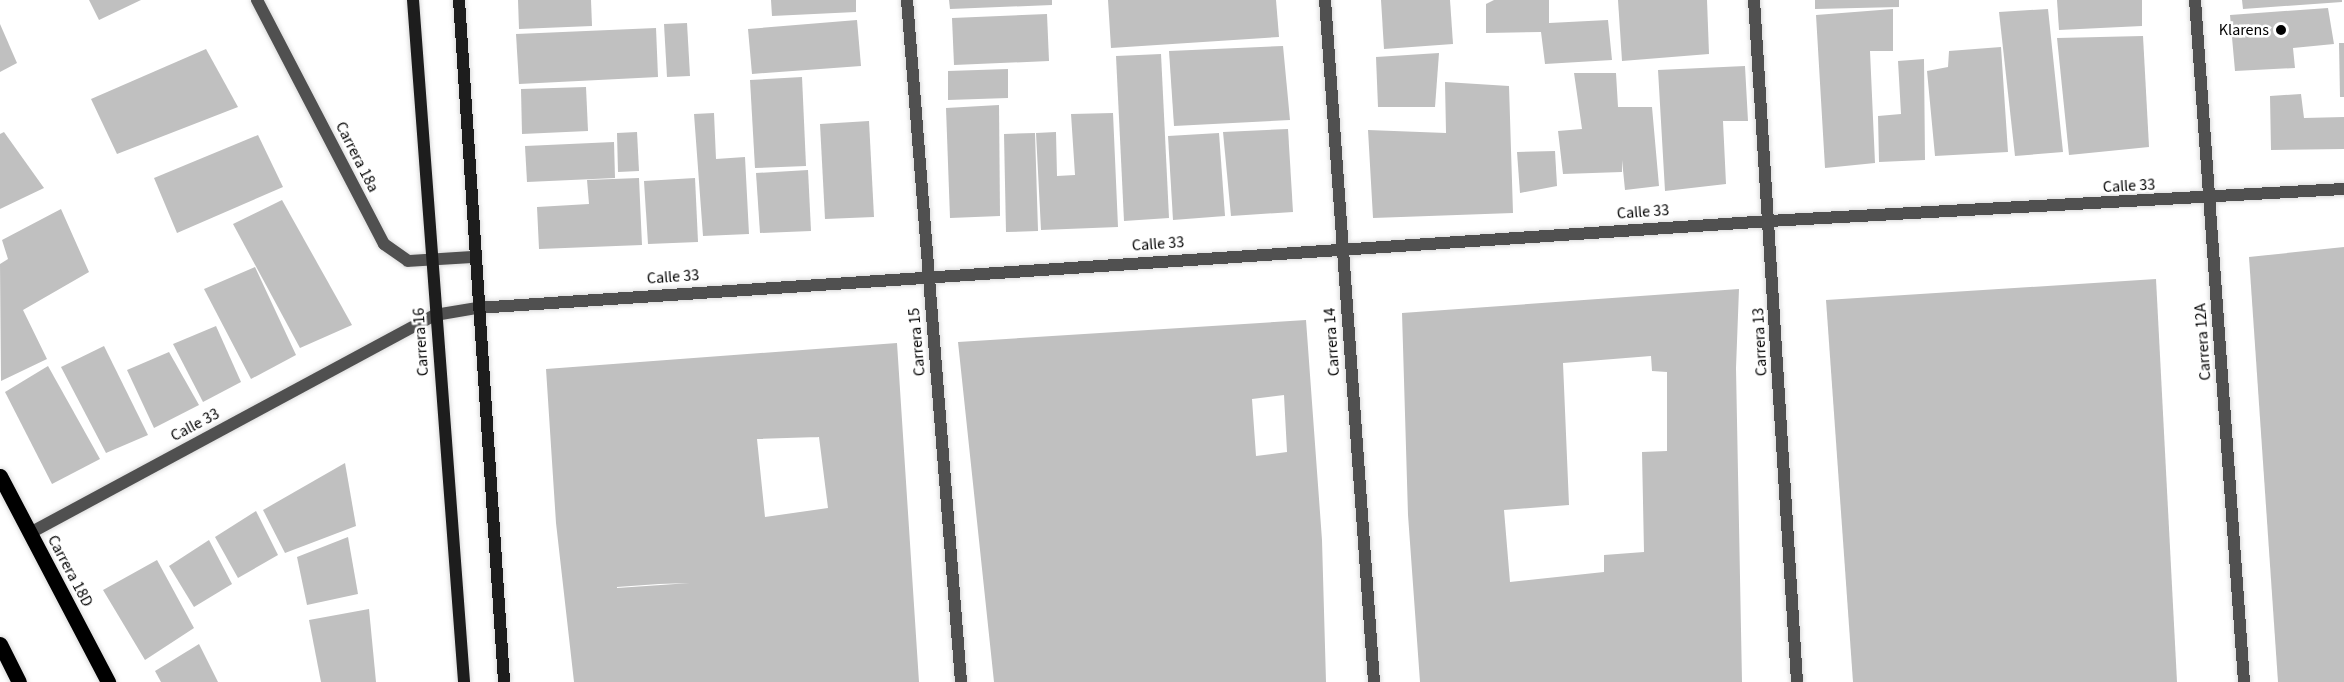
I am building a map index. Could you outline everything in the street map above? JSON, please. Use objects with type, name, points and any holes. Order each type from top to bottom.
[{"type":"main road","name":"Carrera 18D","points":[[0,476],[108,682]]},
{"type":"main road","points":[[0,644],[18,682]]},
{"type":"street","name":"Carrera 18a","points":[[257,0],[384,244],[408,261],[474,257]]},
{"type":"street","name":"Carrera 16","points":[[413,0],[464,682]]},
{"type":"street","points":[[459,0],[477,308],[504,682]]},
{"type":"street","name":"Carrera 15","points":[[907,0],[961,682]]},
{"type":"street","name":"Carrera 14","points":[[1325,0],[1374,682]]},
{"type":"street","name":"Carrera 13","points":[[1754,0],[1770,221],[1797,682]]},
{"type":"street","name":"Carrera 12A","points":[[2195,0],[2244,682]]},
{"type":"street","name":"Calle 33","points":[[30,533],[435,315],[477,308],[1770,221],[2344,189]]},
{"type":"building","points":[[89,0],[141,0],[99,20]]},
{"type":"building","points":[[518,0],[591,0],[592,26],[519,29]]},
{"type":"building","points":[[771,0],[856,0],[856,12],[772,16]]},
{"type":"building","points":[[949,0],[1052,0],[1052,5],[950,9]]},
{"type":"building","points":[[1108,0],[1276,0],[1279,37],[1111,48]]},
{"type":"building","points":[[1381,0],[1450,0],[1453,44],[1384,49]]},
{"type":"building","points":[[1494,0],[1549,0],[1549,23],[1608,20],[1612,60],[1545,64],[1541,32],[1486,33],[1486,4]]},
{"type":"building","points":[[1618,0],[1707,0],[1709,54],[1622,61]]},
{"type":"building","points":[[1815,0],[1899,0],[1899,7],[1815,9]]},
{"type":"building","points":[[2057,0],[2142,0],[2142,26],[2059,30]]},
{"type":"building","name":"Klarens","points":[[2242,0],[2342,0],[2342,2],[2243,9]]},
{"type":"building","name":"Klarens","points":[[2328,8],[2334,44],[2293,48],[2295,68],[2235,71],[2230,15]]},
{"type":"building","points":[[1893,9],[1893,51],[1870,51],[1875,163],[1825,168],[1816,15]]},
{"type":"building","points":[[2048,9],[2063,152],[2015,156],[1999,12]]},
{"type":"building","points":[[1047,14],[1049,61],[954,65],[952,18]]},
{"type":"building","points":[[857,20],[861,66],[752,74],[748,29]]},
{"type":"building","points":[[687,23],[690,76],[667,77],[664,24]]},
{"type":"building","points":[[0,24],[17,63],[0,72]]},
{"type":"building","points":[[656,28],[658,77],[519,84],[516,34]]},
{"type":"building","points":[[2143,36],[2149,147],[2069,155],[2057,38]]},
{"type":"building","points":[[2339,43],[2344,43],[2344,97],[2340,97]]},
{"type":"building","points":[[1283,46],[1290,120],[1174,126],[1169,51]]},
{"type":"building","points":[[2001,47],[2008,152],[1935,156],[1927,71],[1948,67],[1949,51]]},
{"type":"building","points":[[206,49],[238,107],[117,154],[91,99]]},
{"type":"building","points":[[1439,53],[1435,107],[1378,107],[1376,57]]},
{"type":"building","points":[[1161,54],[1169,218],[1124,221],[1116,56]]},
{"type":"building","points":[[1924,59],[1925,160],[1879,162],[1878,116],[1901,114],[1898,61]]},
{"type":"building","points":[[1745,66],[1748,121],[1723,121],[1726,184],[1665,191],[1658,70]]},
{"type":"building","points":[[1008,69],[1008,98],[948,100],[948,71]]},
{"type":"building","points":[[1574,73],[1616,73],[1618,107],[1652,107],[1659,186],[1625,190],[1622,160],[1622,172],[1563,174],[1558,131],[1582,129]]},
{"type":"building","points":[[802,77],[806,166],[755,168],[750,80]]},
{"type":"building","points":[[1445,82],[1509,86],[1513,213],[1373,218],[1368,130],[1446,133]]},
{"type":"building","points":[[586,87],[588,131],[522,134],[521,89]]},
{"type":"building","points":[[2301,94],[2304,118],[2344,117],[2344,149],[2271,150],[2270,96]]},
{"type":"building","points":[[999,105],[1000,216],[950,218],[946,108]]},
{"type":"building","points":[[714,113],[716,159],[745,157],[749,234],[703,236],[694,114]]},
{"type":"building","points":[[1113,113],[1118,227],[1041,230],[1036,133],[1056,132],[1057,176],[1075,175],[1071,114]]},
{"type":"building","points":[[869,121],[874,217],[825,219],[820,124]]},
{"type":"building","points":[[1288,129],[1293,212],[1231,216],[1223,132]]},
{"type":"building","points":[[4,132],[44,188],[0,209],[0,134]]},
{"type":"building","points":[[637,132],[639,171],[618,172],[617,133]]},
{"type":"building","points":[[1035,133],[1038,231],[1006,232],[1004,134]]},
{"type":"building","points":[[1219,133],[1225,216],[1173,220],[1168,136]]},
{"type":"building","points":[[258,135],[283,187],[177,233],[154,178]]},
{"type":"building","points":[[614,142],[615,178],[527,182],[525,146]]},
{"type":"building","points":[[1555,151],[1557,186],[1520,193],[1517,152]]},
{"type":"building","points":[[808,170],[811,231],[760,233],[756,173]]},
{"type":"building","points":[[639,178],[642,245],[539,249],[537,207],[589,204],[587,180]]},
{"type":"building","points":[[695,178],[698,242],[648,244],[644,181]]},
{"type":"building","points":[[282,200],[352,325],[300,348],[233,224]]},
{"type":"building","points":[[61,209],[89,272],[23,310],[47,359],[1,381],[0,264],[8,259],[2,240]]},
{"type":"building","points":[[2344,247],[2344,682],[2278,682],[2249,257]]},
{"type":"building","points":[[255,267],[296,355],[251,379],[204,289]]},
{"type":"building","points":[[2156,279],[2177,682],[1853,682],[1826,300]]},
{"type":"building","points":[[1739,289],[1736,368],[1742,682],[1420,682],[1408,515],[1402,313]],"holes":[[[1651,356],[1652,371],[1667,372],[1667,451],[1642,452],[1644,552],[1604,555],[1604,572],[1510,582],[1504,510],[1569,505],[1563,363]]]},
{"type":"building","points":[[1306,320],[1322,540],[1326,682],[994,682],[958,342]],"holes":[[[1284,395],[1287,452],[1256,456],[1252,399]]]},
{"type":"building","points":[[216,326],[241,382],[203,402],[173,344]]},
{"type":"building","points":[[897,343],[919,682],[574,682],[556,523],[546,369]],"holes":[[[819,437],[828,508],[765,517],[757,439]],[[690,583],[617,588],[659,584]]]},
{"type":"building","points":[[104,346],[148,435],[106,453],[61,367]]},
{"type":"building","points":[[169,352],[199,405],[154,428],[127,370]]},
{"type":"building","points":[[48,366],[100,459],[52,484],[5,392]]},
{"type":"building","points":[[345,463],[356,526],[285,553],[263,510]]},
{"type":"building","points":[[256,511],[278,555],[238,578],[215,537]]},
{"type":"building","points":[[348,537],[358,594],[307,605],[297,557]]},
{"type":"building","points":[[209,540],[232,584],[194,607],[169,566]]},
{"type":"building","points":[[157,560],[194,628],[145,660],[103,590]]},
{"type":"building","points":[[369,609],[376,682],[321,682],[309,620]]},
{"type":"building","points":[[199,644],[218,682],[161,682],[155,671]]},
{"type":"place","name":"Klarens","points":[[2281,30]]}]
